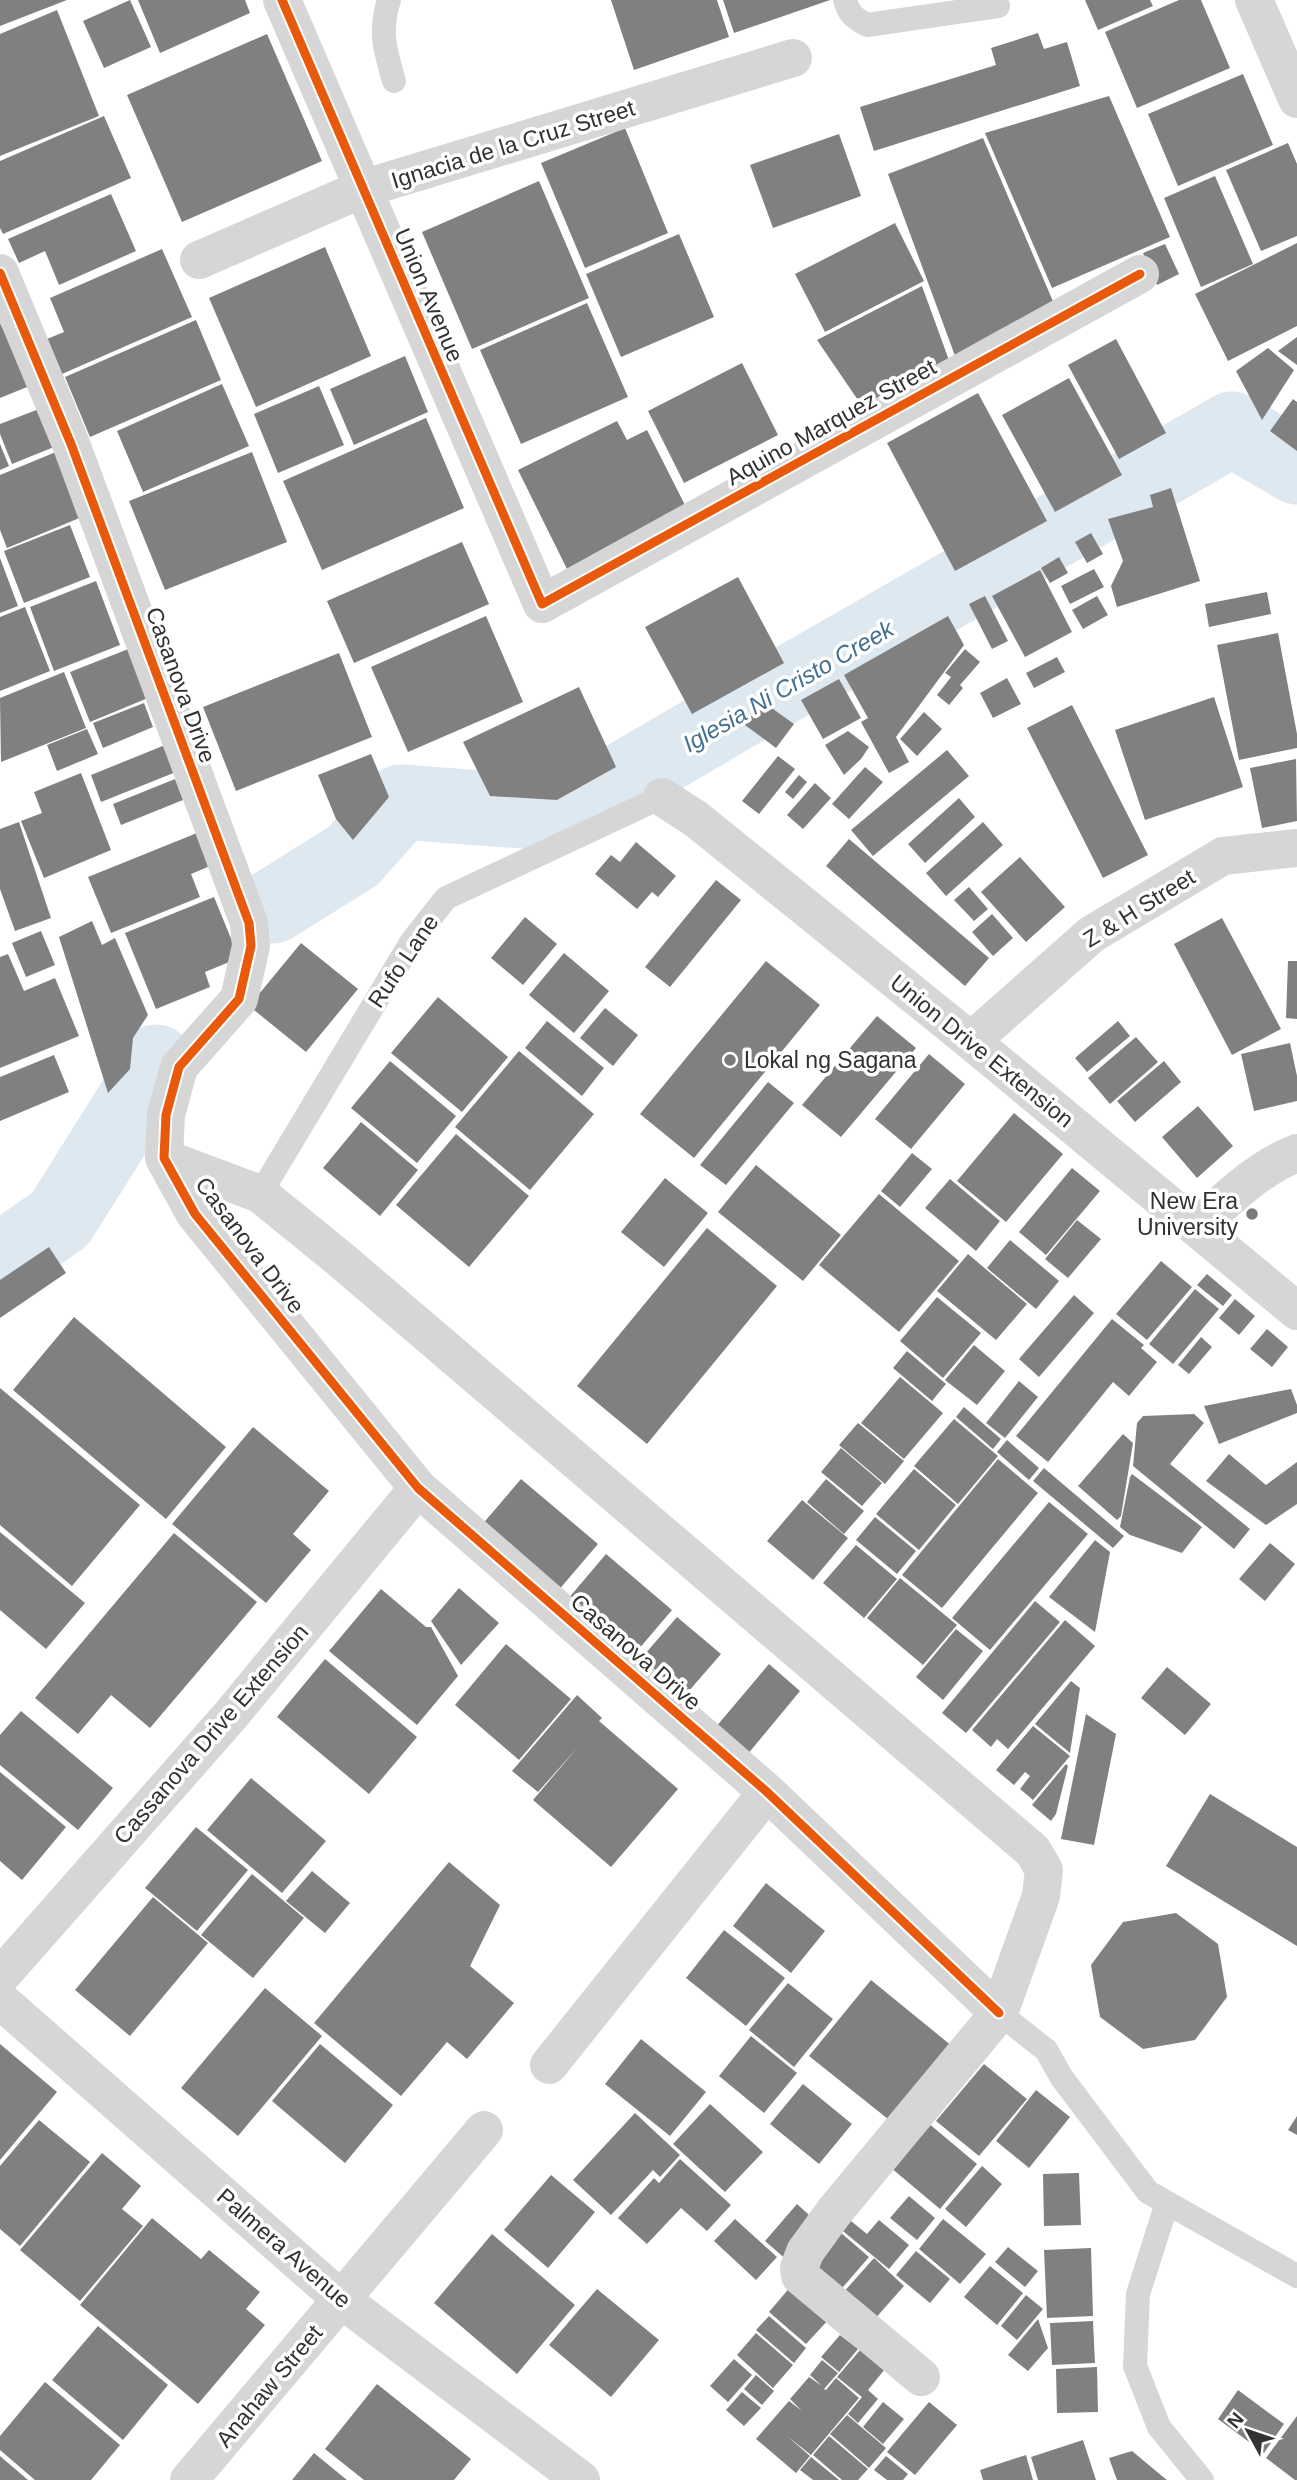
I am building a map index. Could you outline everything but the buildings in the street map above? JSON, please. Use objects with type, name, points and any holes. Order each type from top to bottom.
[{"type":"street","name":"Union Avenue","points":[[282,0],[542,604]]},
{"type":"street","points":[[1254,0],[1297,99]]},
{"type":"street","name":"Ignacia de la Cruz Street","points":[[199,260],[362,189],[793,58]]},
{"type":"street","name":"Casanova Drive","points":[[0,273],[71,444],[249,923],[251,946],[239,999],[179,1067],[166,1115],[164,1158],[195,1214],[418,1488],[767,1792],[999,2013],[1041,1896],[1044,1870],[1033,1851],[351,1268],[260,1194],[164,1158]]},
{"type":"street","name":"Aquino Marquez Street","points":[[542,604],[1140,274]]},
{"type":"street","name":"Union Drive Extension","points":[[662,797],[696,818],[1297,1311]]},
{"type":"street","name":"Z & H Street","points":[[971,1041],[1092,934],[1223,856],[1297,848]]},
{"type":"street","points":[[1198,1228],[1224,1201],[1297,1153]]},
{"type":"street","name":"Cassanova Drive Extension","points":[[0,1977],[230,1716],[418,1488]]},
{"type":"street","points":[[549,2064],[767,1792]]},
{"type":"street","name":"Palmera Avenue","points":[[0,2000],[342,2300],[581,2480]]},
{"type":"street","points":[[921,2377],[800,2276],[799,2268],[805,2252],[834,2212],[999,2013]]},
{"type":"street","name":"Anahaw Street","points":[[189,2480],[484,2130]]},
{"type":"lane","points":[[388,0],[383,18],[383,46],[394,81]]},
{"type":"lane","points":[[845,0],[854,18],[867,24],[998,6]]},
{"type":"lane","name":"Rufo Lane","points":[[260,1194],[412,941],[446,898],[662,797]]},
{"type":"lane","points":[[999,2013],[1046,2050],[1062,2078],[1148,2192],[1297,2276]]},
{"type":"lane","points":[[1167,2203],[1138,2294],[1135,2366],[1159,2427],[1202,2480]]},
{"type":"waterway","name":"Iglesia Ni Cristo Creek","points":[[273,906],[353,856],[401,802],[564,814],[1232,429],[1297,467]]},
{"type":"waterway","points":[[0,1261],[60,1219],[156,1062]]},
{"type":"cycle path","points":[[282,0],[542,604],[1140,274]]},
{"type":"cycle path","points":[[0,273],[71,444],[249,923],[251,946],[239,999],[179,1067],[166,1115],[164,1158],[195,1214],[418,1488],[767,1792],[999,2013]]},
{"type":"place","name":"Lokal ng Sagana","points":[[730,1060]]},
{"type":"place","name":"New Era University","points":[[1252,1214]]}]
